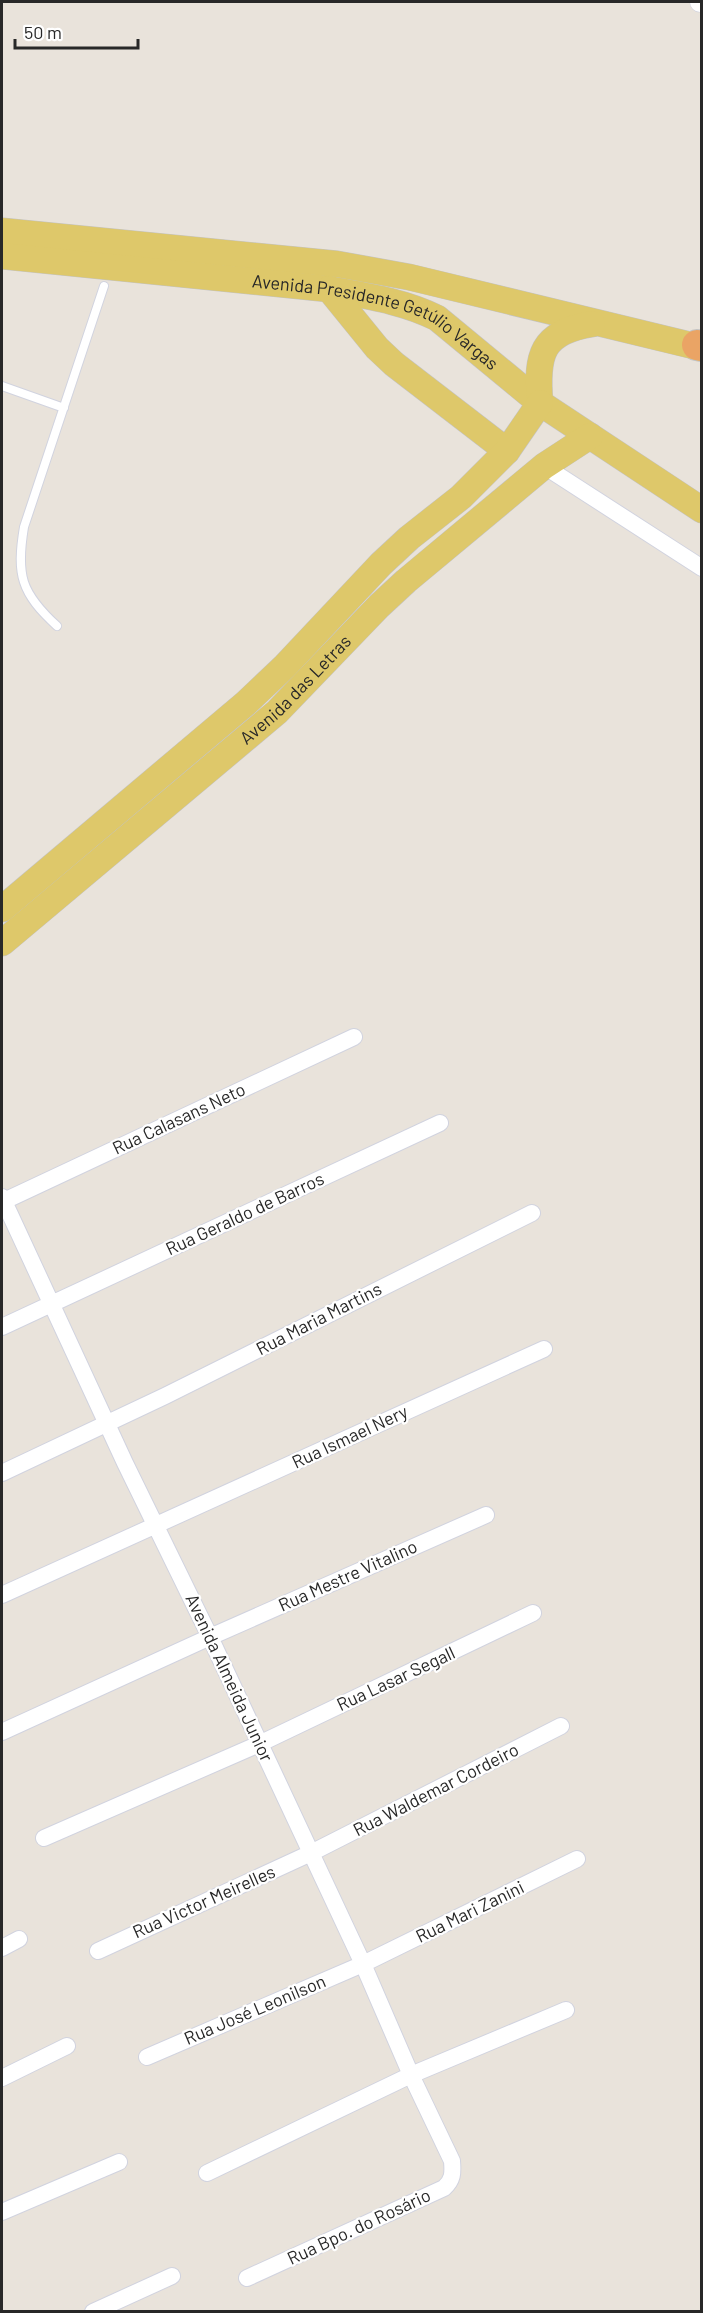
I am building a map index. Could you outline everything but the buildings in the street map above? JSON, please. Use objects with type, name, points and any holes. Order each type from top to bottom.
[{"type":"main road","name":"Avenida Presidente Getúlio Vargas","points":[[2,231],[132,257],[329,289],[417,308],[437,318],[540,403],[702,510]]},
{"type":"main road","name":"Avenida Presidente Getúlio Vargas","points":[[2,256],[132,257],[337,264],[409,277],[700,347]]},
{"type":"main road","points":[[329,289],[376,348],[507,451]]},
{"type":"main road","points":[[540,403],[538,384],[541,355],[561,332],[570,328],[599,323]]},
{"type":"main road","name":"Avenida das Letras","points":[[2,909],[246,703],[316,634],[381,564],[461,496],[507,451],[540,403]]},
{"type":"main road","name":"Avenida das Letras","points":[[2,943],[277,712],[406,580],[544,466],[590,436]]},
{"type":"street","points":[[544,466],[702,567]]},
{"type":"street","name":"Rua Calasans Neto","points":[[2,1200],[354,1037]]},
{"type":"street","name":"Rua Geraldo de Barros","points":[[2,1327],[440,1123]]},
{"type":"street","name":"Avenida Almeida Junior","points":[[2,1200],[50,1306],[210,1637],[452,2161]]},
{"type":"street","name":"Rua Maria Martins","points":[[2,1473],[165,1396],[532,1213]]},
{"type":"street","name":"Rua Ismael Nery","points":[[2,1595],[544,1349]]},
{"type":"street","name":"Rua Mestre Vitalino","points":[[2,1732],[486,1515]]},
{"type":"street","name":"Rua Lasar Segall","points":[[44,1838],[259,1744],[532,1613]]},
{"type":"street","name":"Rua Waldemar Cordeiro","points":[[311,1853],[561,1726]]},
{"type":"street","name":"Rua Victor Meirelles","points":[[98,1951],[311,1853]]},
{"type":"street","name":"Rua Mari Zanini","points":[[363,1964],[577,1859]]},
{"type":"street","points":[[2,1948],[19,1939]]},
{"type":"street","name":"Rua José Leonilson","points":[[147,2057],[363,1964]]},
{"type":"street","points":[[207,2173],[411,2075],[566,2010]]},
{"type":"street","points":[[2,2078],[67,2046]]},
{"type":"street","name":"Rua Bpo. do Rosário","points":[[246,2278],[444,2188],[450,2183],[452,2161]]},
{"type":"street","points":[[2,2212],[119,2162]]},
{"type":"street","points":[[93,2312],[172,2276]]},
{"type":"lane","points":[[57,626],[41,612],[28,595],[22,576],[20,555],[24,527],[104,286]]},
{"type":"lane","points":[[2,386],[64,408]]}]
